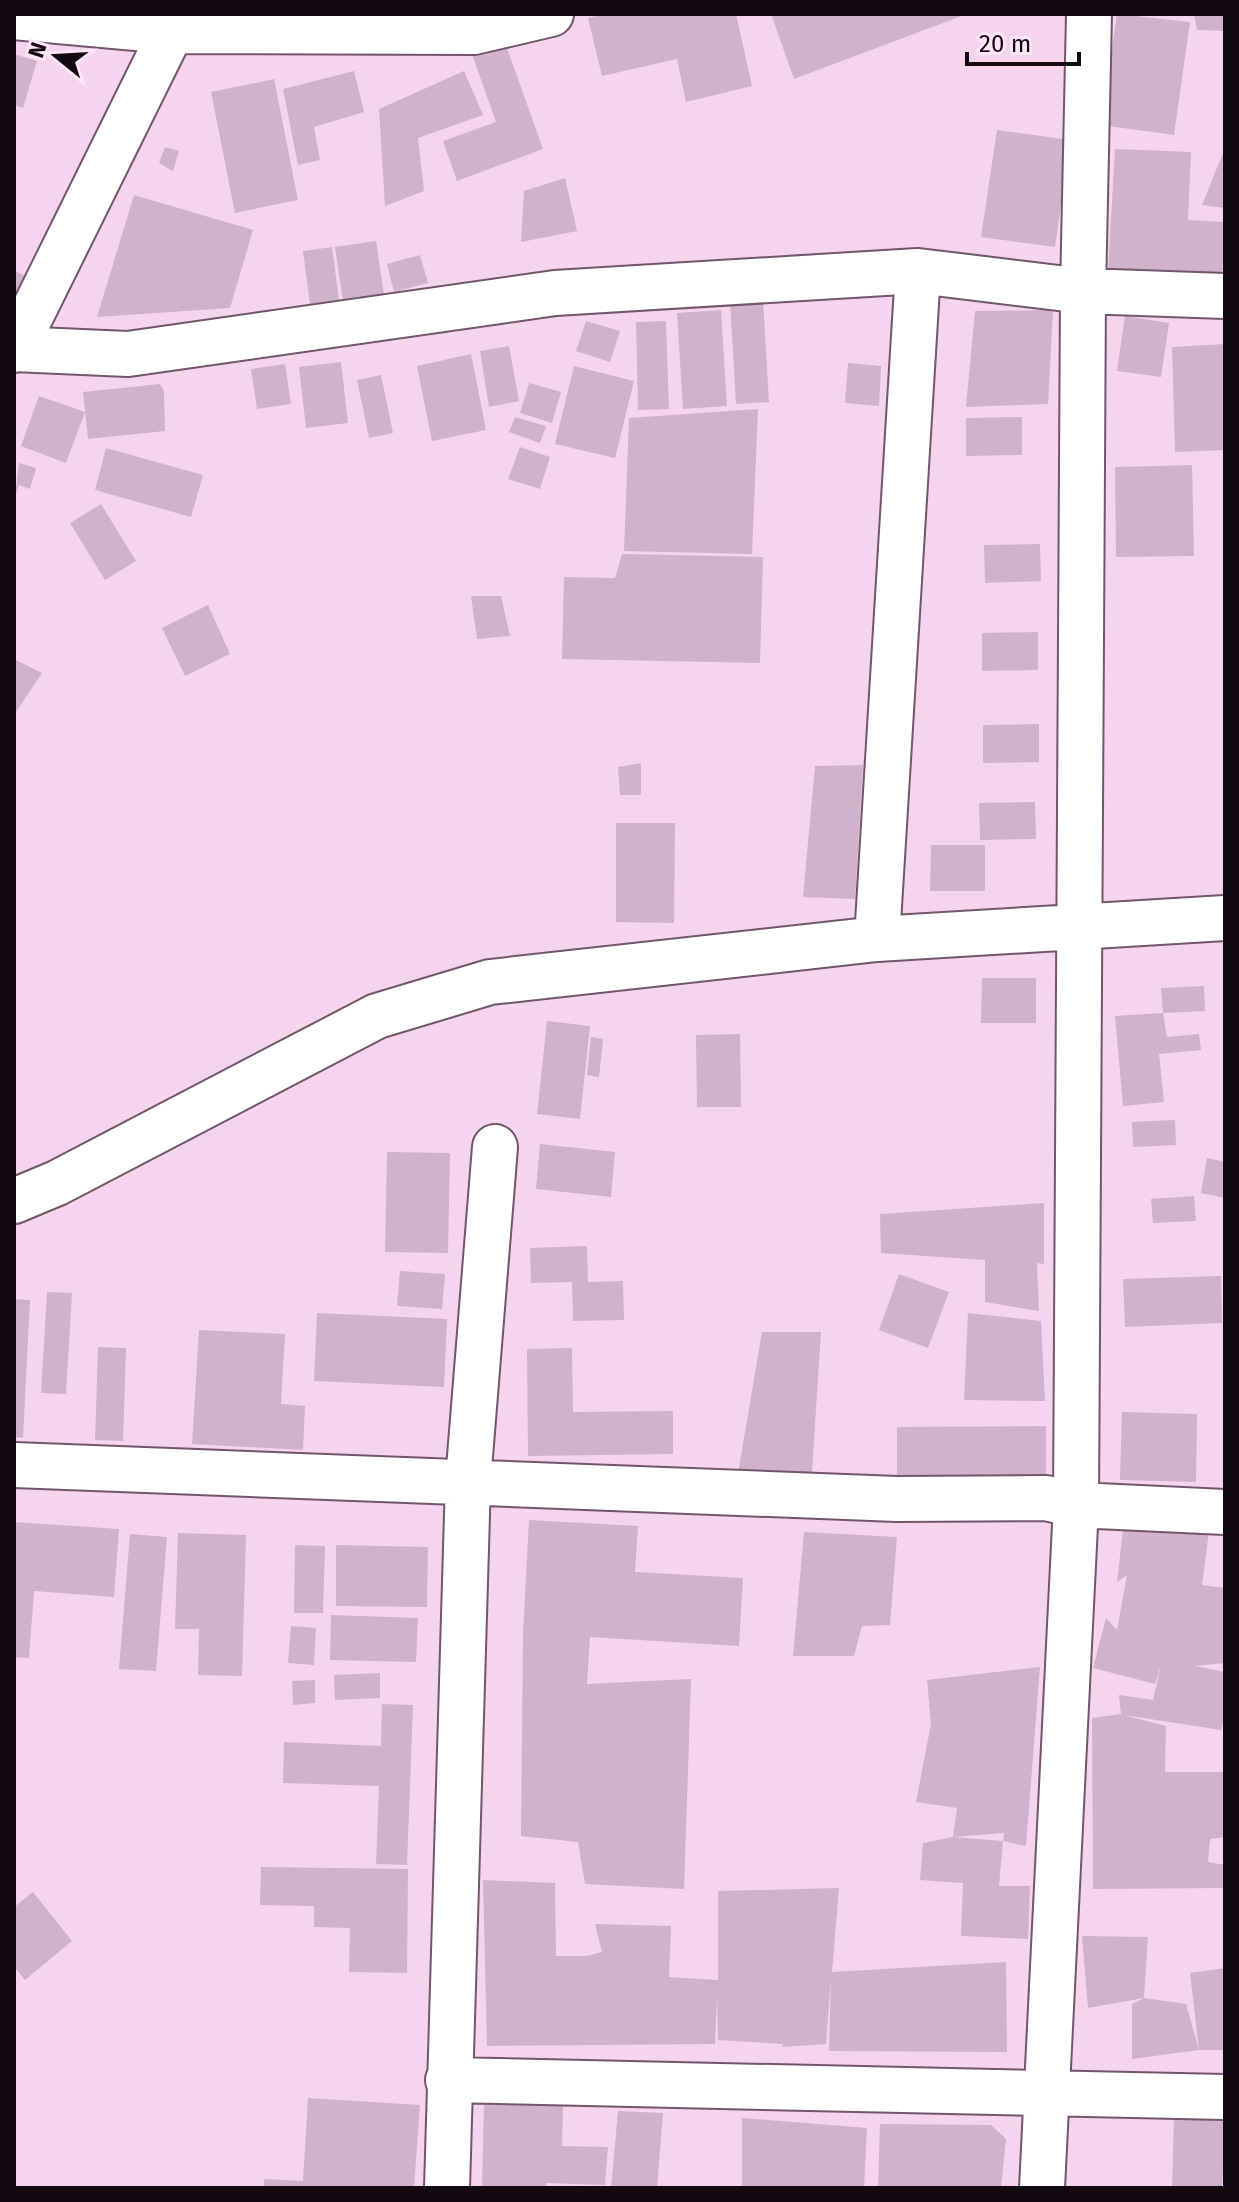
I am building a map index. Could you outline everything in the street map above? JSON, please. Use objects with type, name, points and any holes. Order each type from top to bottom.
[{"type":"street","points":[[14,17],[474,32],[551,14]]},
{"type":"street","points":[[1042,2188],[1076,1505],[1083,291],[1089,14]]},
{"type":"street","points":[[175,23],[14,349],[128,354],[555,293],[918,271],[1083,291],[1225,296]]},
{"type":"street","points":[[877,939],[918,271]]},
{"type":"street","points":[[14,1201],[57,1183],[377,1016],[506,980],[877,939],[1080,924],[1225,918]]},
{"type":"street","points":[[447,2188],[468,1481],[495,1147]]},
{"type":"street","points":[[14,1465],[897,1499],[1046,1498],[1076,1505],[1225,1512]]},
{"type":"street","points":[[448,2080],[1225,2097]]},
{"type":"building","points":[[604,14],[736,14],[752,86],[686,102],[677,59],[602,76],[588,18]]},
{"type":"building","points":[[771,14],[967,14],[794,79]]},
{"type":"building","points":[[1117,14],[1190,22],[1174,135],[1101,125]]},
{"type":"building","points":[[1194,14],[1225,14],[1225,31],[1197,30]]},
{"type":"building","points":[[501,31],[543,149],[457,181],[443,141],[496,122],[468,43]]},
{"type":"building","points":[[14,54],[37,61],[23,108],[14,105]]},
{"type":"building","points":[[354,71],[364,112],[314,127],[320,160],[298,165],[283,89]]},
{"type":"building","points":[[464,71],[483,115],[418,138],[424,191],[385,206],[379,109]]},
{"type":"building","points":[[274,79],[298,200],[235,213],[211,92]]},
{"type":"building","points":[[997,130],[1070,140],[1055,247],[981,237]]},
{"type":"building","points":[[165,147],[179,151],[173,171],[159,163]]},
{"type":"building","points":[[1225,148],[1225,208],[1202,205]]},
{"type":"building","points":[[1115,149],[1191,152],[1188,220],[1225,222],[1222,277],[1108,271]]},
{"type":"building","points":[[565,178],[577,231],[521,242],[524,191]]},
{"type":"building","points":[[134,195],[253,230],[230,308],[97,317]]},
{"type":"building","points":[[376,241],[384,295],[343,302],[335,247]]},
{"type":"building","points":[[332,247],[339,300],[310,304],[303,251]]},
{"type":"building","points":[[420,255],[428,283],[394,292],[387,264]]},
{"type":"building","points":[[14,270],[28,278],[14,301]]},
{"type":"building","points":[[763,299],[769,402],[736,404],[730,301]]},
{"type":"building","points":[[721,310],[727,406],[683,409],[677,313]]},
{"type":"building","points":[[1053,310],[1048,404],[966,407],[975,311]]},
{"type":"building","points":[[1125,316],[1169,323],[1161,377],[1117,371]]},
{"type":"building","points":[[586,321],[620,331],[610,362],[576,351]]},
{"type":"building","points":[[666,321],[669,409],[638,410],[636,322]]},
{"type":"building","points":[[1225,344],[1225,450],[1175,452],[1172,347]]},
{"type":"building","points":[[509,346],[519,401],[489,407],[480,351]]},
{"type":"building","points":[[471,354],[486,430],[432,441],[417,366]]},
{"type":"building","points":[[341,362],[348,423],[306,428],[299,367]]},
{"type":"building","points":[[848,363],[881,366],[879,406],[845,403]]},
{"type":"building","points":[[285,364],[291,404],[257,409],[251,369]]},
{"type":"building","points":[[574,366],[634,381],[615,458],[555,444]]},
{"type":"building","points":[[381,375],[393,433],[369,438],[357,380]]},
{"type":"building","points":[[529,383],[561,392],[552,423],[520,413]]},
{"type":"building","points":[[160,384],[164,391],[165,431],[88,439],[83,392]]},
{"type":"building","points":[[39,396],[85,412],[66,463],[21,446]]},
{"type":"building","points":[[758,409],[752,554],[624,551],[629,418]]},
{"type":"building","points":[[515,417],[546,426],[540,443],[509,432]]},
{"type":"building","points":[[1022,417],[1022,455],[966,456],[966,418]]},
{"type":"building","points":[[520,447],[550,457],[540,489],[508,479]]},
{"type":"building","points":[[106,448],[203,475],[191,517],[95,490]]},
{"type":"building","points":[[19,463],[36,468],[30,489],[19,485],[15,497]]},
{"type":"building","points":[[1192,465],[1194,556],[1116,557],[1115,467]]},
{"type":"building","points":[[101,504],[136,561],[105,580],[70,523]]},
{"type":"building","points":[[1040,544],[1041,581],[985,583],[984,545]]},
{"type":"building","points":[[622,554],[763,557],[760,663],[562,659],[564,577],[615,578]]},
{"type":"building","points":[[471,596],[501,596],[510,636],[477,639]]},
{"type":"building","points":[[208,605],[230,654],[185,676],[162,628]]},
{"type":"building","points":[[1038,632],[1038,670],[982,671],[982,633]]},
{"type":"building","points":[[14,659],[42,673],[14,715]]},
{"type":"building","points":[[1039,724],[1039,762],[983,763],[983,725]]},
{"type":"building","points":[[641,763],[641,795],[620,795],[618,767]]},
{"type":"building","points":[[863,765],[855,899],[803,897],[815,766]]},
{"type":"building","points":[[1035,802],[1036,839],[980,840],[979,803]]},
{"type":"building","points":[[616,823],[675,823],[674,923],[616,922]]},
{"type":"building","points":[[931,845],[985,845],[985,891],[930,891]]},
{"type":"building","points":[[982,978],[1036,978],[1036,1023],[981,1023]]},
{"type":"building","points":[[1204,986],[1205,1011],[1163,1013],[1161,988]]},
{"type":"building","points":[[1163,1013],[1167,1037],[1199,1034],[1201,1050],[1159,1054],[1164,1102],[1123,1106],[1115,1016]]},
{"type":"building","points":[[547,1021],[590,1026],[580,1119],[537,1114]]},
{"type":"building","points":[[740,1034],[741,1107],[697,1107],[696,1035]]},
{"type":"building","points":[[591,1037],[603,1039],[599,1077],[587,1075]]},
{"type":"building","points":[[1175,1120],[1176,1145],[1133,1147],[1132,1122]]},
{"type":"building","points":[[540,1144],[615,1152],[611,1197],[536,1189]]},
{"type":"building","points":[[387,1152],[450,1153],[448,1253],[385,1252]]},
{"type":"building","points":[[1207,1158],[1225,1162],[1225,1198],[1201,1193]]},
{"type":"building","points":[[1194,1196],[1196,1221],[1153,1223],[1151,1199]]},
{"type":"building","points":[[1044,1203],[1044,1264],[1037,1263],[1039,1311],[985,1302],[985,1260],[881,1253],[880,1214]]},
{"type":"building","points":[[587,1246],[588,1282],[623,1281],[624,1320],[573,1321],[572,1282],[531,1283],[530,1248]]},
{"type":"building","points":[[400,1271],[445,1274],[442,1309],[397,1306]]},
{"type":"building","points":[[899,1274],[949,1292],[928,1348],[879,1330]]},
{"type":"building","points":[[1221,1276],[1222,1323],[1125,1327],[1123,1279]]},
{"type":"building","points":[[47,1292],[72,1293],[66,1394],[41,1393]]},
{"type":"building","points":[[14,1299],[30,1300],[23,1438],[14,1437]]},
{"type":"building","points":[[317,1313],[447,1319],[444,1387],[314,1381]]},
{"type":"building","points":[[968,1313],[1041,1321],[1045,1401],[964,1400]]},
{"type":"building","points":[[199,1330],[285,1334],[281,1404],[305,1406],[303,1450],[192,1444]]},
{"type":"building","points":[[762,1332],[821,1332],[811,1486],[735,1491]]},
{"type":"building","points":[[98,1347],[126,1348],[123,1441],[95,1440]]},
{"type":"building","points":[[572,1348],[573,1412],[673,1411],[673,1454],[528,1456],[527,1349]]},
{"type":"building","points":[[1122,1412],[1197,1414],[1196,1482],[1120,1480]]},
{"type":"building","points":[[1046,1426],[1046,1498],[897,1499],[897,1427]]},
{"type":"building","points":[[529,1520],[638,1526],[635,1572],[743,1578],[739,1646],[590,1637],[587,1684],[691,1679],[684,1889],[585,1884],[578,1842],[521,1836],[523,1634]]},
{"type":"building","points":[[1124,1521],[1209,1531],[1202,1585],[1225,1588],[1225,1663],[1195,1666],[1225,1672],[1225,1714],[1221,1730],[1124,1715],[1166,1726],[1165,1772],[1225,1772],[1225,1837],[1210,1839],[1208,1862],[1225,1865],[1225,1888],[1093,1889],[1092,1718],[1121,1714],[1119,1695],[1153,1700],[1161,1665],[1155,1684],[1093,1668],[1106,1618],[1117,1630],[1127,1575],[1117,1582]]},
{"type":"building","points":[[14,1522],[119,1529],[114,1597],[34,1591],[29,1658],[14,1657]]},
{"type":"building","points":[[804,1532],[897,1537],[890,1625],[862,1626],[854,1656],[793,1656]]},
{"type":"building","points":[[178,1533],[246,1535],[242,1676],[198,1675],[199,1629],[175,1629]]},
{"type":"building","points":[[130,1534],[167,1537],[156,1671],[119,1669]]},
{"type":"building","points":[[295,1545],[325,1546],[323,1613],[294,1613]]},
{"type":"building","points":[[336,1545],[428,1547],[427,1607],[336,1606]]},
{"type":"building","points":[[331,1615],[418,1618],[416,1662],[330,1660]]},
{"type":"building","points":[[291,1626],[316,1628],[314,1665],[288,1663]]},
{"type":"building","points":[[1040,1667],[1026,1846],[1003,1841],[1004,1833],[953,1837],[957,1808],[916,1802],[931,1724],[927,1680]]},
{"type":"building","points":[[380,1673],[380,1698],[335,1700],[334,1675]]},
{"type":"building","points":[[315,1680],[315,1703],[293,1705],[292,1681]]},
{"type":"building","points":[[382,1704],[413,1705],[407,1865],[376,1864],[379,1786],[283,1783],[284,1742],[381,1746]]},
{"type":"building","points":[[953,1837],[1003,1841],[999,1886],[1030,1886],[1028,1939],[961,1936],[963,1883],[920,1880],[923,1843]]},
{"type":"building","points":[[261,1867],[408,1869],[407,1973],[349,1972],[350,1928],[314,1927],[314,1906],[260,1905]]},
{"type":"building","points":[[483,1880],[555,1883],[556,1956],[586,1956],[602,1952],[595,1924],[671,1926],[669,1977],[718,1980],[718,1891],[839,1888],[832,1972],[1006,1962],[1007,2052],[829,2051],[831,1978],[826,2044],[783,2047],[783,2044],[718,2040],[717,1997],[715,2044],[487,2046]]},
{"type":"building","points":[[33,1892],[72,1941],[25,1980],[14,1966],[14,1907]]},
{"type":"building","points":[[1082,1936],[1148,1937],[1144,1998],[1088,2008]]},
{"type":"building","points":[[1225,1968],[1225,2050],[1199,2050],[1190,1973]]},
{"type":"building","points":[[1144,1998],[1186,2004],[1199,2050],[1132,2059],[1132,2004]]},
{"type":"building","points":[[308,2098],[420,2105],[414,2188],[264,2188],[264,2179],[303,2181]]},
{"type":"building","points":[[484,2102],[563,2106],[562,2146],[608,2147],[605,2185],[546,2183],[546,2188],[482,2188]]},
{"type":"building","points":[[618,2111],[663,2113],[657,2188],[611,2188]]},
{"type":"building","points":[[1174,2116],[1225,2118],[1222,2188],[1172,2188]]},
{"type":"building","points":[[742,2118],[867,2128],[864,2188],[742,2188]]},
{"type":"building","points":[[880,2124],[991,2125],[1006,2139],[1001,2188],[878,2188]]}]
